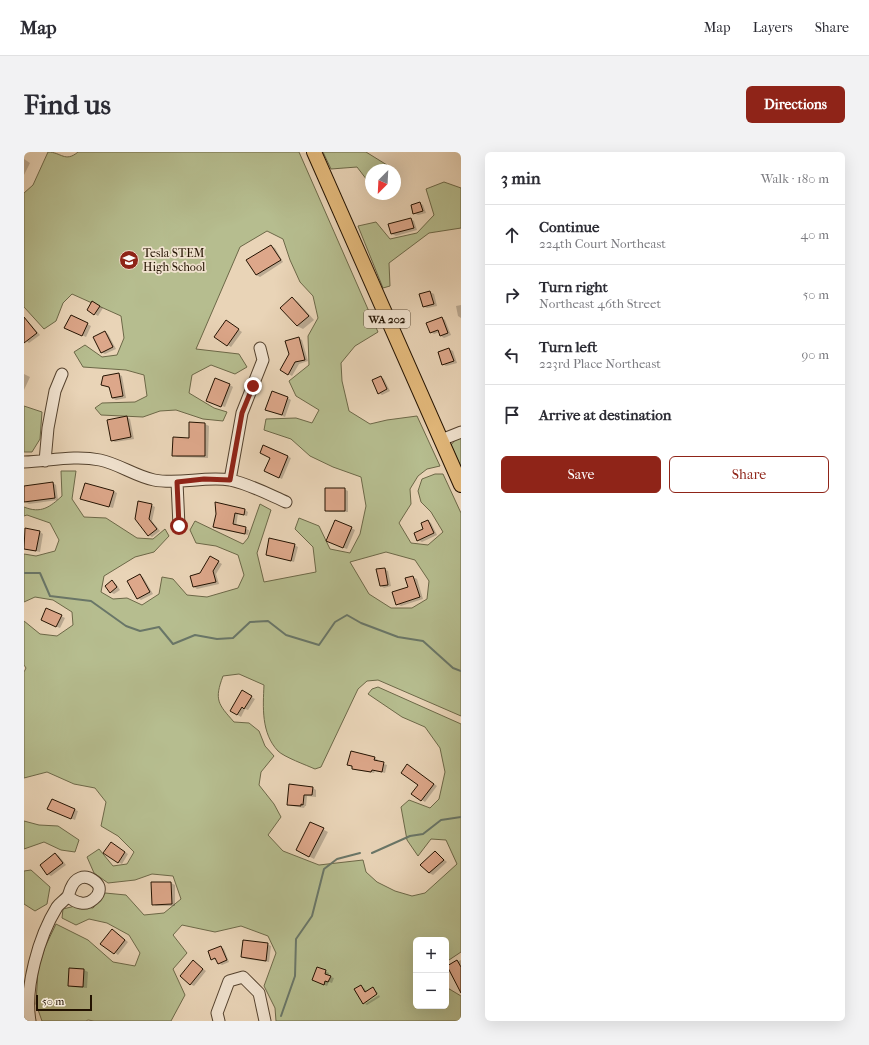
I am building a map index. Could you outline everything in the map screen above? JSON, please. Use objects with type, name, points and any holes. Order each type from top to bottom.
[{"type":"main road","name":"WA 202","points":[[314,152],[461,485]]},
{"type":"street","points":[[230,480],[242,413],[264,360],[260,348]]},
{"type":"street","points":[[45,461],[48,428],[55,391],[62,374]]},
{"type":"street","points":[[441,440],[461,432]]},
{"type":"street","points":[[24,462],[70,458],[99,460],[113,463],[154,480],[177,482],[204,479],[230,480],[286,502]]},
{"type":"street","points":[[177,482],[179,526]]},
{"type":"street","points":[[30,1021],[28,1014],[28,985],[31,966],[58,906],[68,896]]},
{"type":"street","points":[[219,1021],[217,1013],[229,980],[243,977],[259,994],[265,1021]]},
{"type":"green space","points":[[48,152],[70,157],[78,152],[299,152],[378,332],[355,346],[341,363],[342,381],[349,411],[370,424],[417,416],[440,466],[427,469],[418,476],[410,489],[411,504],[399,523],[411,543],[428,545],[443,532],[431,512],[421,502],[418,491],[422,479],[435,474],[443,474],[461,513],[461,716],[378,680],[367,681],[358,689],[321,767],[315,769],[285,756],[272,744],[268,736],[264,720],[264,685],[239,674],[223,676],[218,696],[224,711],[234,722],[249,723],[259,731],[265,746],[274,756],[261,772],[259,785],[274,804],[281,817],[268,835],[283,851],[319,865],[363,860],[366,872],[377,882],[395,891],[412,896],[425,893],[457,864],[446,840],[431,839],[418,856],[407,840],[401,807],[409,800],[430,808],[439,799],[445,772],[440,748],[425,727],[402,717],[368,694],[372,689],[378,687],[461,724],[461,952],[449,960],[449,937],[413,937],[413,1009],[449,1009],[449,989],[461,996],[461,1021],[276,1021],[275,1008],[264,986],[276,953],[268,936],[241,926],[215,932],[182,925],[173,935],[187,953],[173,969],[185,995],[171,1021],[42,1021],[36,1004],[38,969],[45,947],[56,924],[88,940],[113,962],[135,966],[140,953],[129,935],[107,923],[89,919],[76,925],[62,918],[63,909],[75,906],[93,908],[105,893],[126,895],[144,915],[164,913],[181,899],[173,876],[152,874],[135,880],[108,883],[94,873],[87,857],[99,849],[113,866],[127,864],[134,852],[118,836],[101,826],[106,802],[95,788],[74,784],[47,772],[24,778],[24,672],[26,668],[24,665],[24,621],[40,634],[57,636],[73,625],[72,612],[53,600],[35,597],[24,602],[24,554],[36,556],[55,551],[59,540],[50,523],[27,515],[24,516],[24,507],[35,510],[49,506],[62,496],[61,471],[76,471],[72,499],[84,517],[106,518],[137,538],[153,539],[165,529],[169,536],[154,552],[135,557],[104,576],[101,592],[113,599],[127,598],[142,605],[159,594],[162,577],[173,579],[187,595],[207,597],[238,588],[244,575],[238,555],[216,546],[196,543],[190,530],[195,521],[243,544],[248,538],[260,504],[271,510],[257,553],[264,582],[316,572],[313,547],[295,529],[299,518],[319,526],[330,549],[350,553],[360,534],[366,506],[361,477],[333,467],[310,456],[291,439],[264,430],[266,419],[296,418],[312,423],[319,410],[296,396],[289,381],[309,365],[308,336],[318,318],[313,296],[300,282],[290,260],[283,239],[267,231],[240,247],[196,349],[239,354],[247,367],[235,374],[211,365],[192,375],[189,393],[214,408],[227,412],[223,421],[203,419],[176,410],[160,411],[143,417],[101,415],[95,408],[102,403],[135,402],[147,396],[144,375],[126,370],[83,367],[74,352],[85,345],[102,357],[117,355],[124,338],[121,316],[72,294],[63,303],[56,321],[44,329],[24,307],[24,193],[33,185]],"holes":[[[386,552],[415,560],[429,581],[427,599],[412,608],[391,608],[369,594],[350,562]]]},
{"type":"green space","points":[[323,152],[366,152],[385,164],[365,164],[365,177],[357,167],[331,169]]},
{"type":"green space","points":[[444,182],[461,188],[461,228],[429,233],[389,263],[390,286],[383,288],[358,226],[376,222],[390,239],[417,233],[434,215],[426,189]]},
{"type":"green space","points":[[24,406],[42,412],[40,439],[32,452],[24,452]]},
{"type":"green space","points":[[461,437],[461,467],[451,445],[456,439]]},
{"type":"green space","points":[[24,821],[39,825],[58,826],[79,840],[75,852],[61,850],[44,842],[24,849]]},
{"type":"green space","points":[[31,870],[50,887],[47,904],[35,911],[24,904],[24,871]]},
{"type":"building","points":[[420,202],[423,211],[413,214],[411,205]]},
{"type":"building","points":[[411,218],[414,228],[391,234],[388,224]]},
{"type":"building","points":[[271,245],[281,260],[256,275],[246,260]]},
{"type":"building","points":[[430,291],[434,304],[423,307],[419,294]]},
{"type":"building","points":[[292,297],[309,316],[297,326],[280,308]]},
{"type":"building","points":[[92,301],[100,306],[94,315],[87,310]]},
{"type":"building","points":[[71,315],[88,323],[82,336],[64,328]]},
{"type":"building","points":[[24,317],[37,333],[24,343]]},
{"type":"building","points":[[442,317],[448,333],[440,336],[438,330],[430,333],[426,323]]},
{"type":"building","points":[[226,320],[239,329],[227,346],[214,337]]},
{"type":"building","points":[[105,331],[113,347],[101,353],[93,337]]},
{"type":"building","points":[[299,337],[305,360],[295,362],[288,375],[280,370],[289,354],[285,341]]},
{"type":"building","points":[[449,348],[454,361],[442,365],[438,352]]},
{"type":"building","points":[[119,373],[123,396],[112,398],[109,387],[101,385],[103,376]]},
{"type":"building","points":[[381,376],[387,389],[378,394],[372,380]]},
{"type":"building","points":[[215,378],[230,384],[221,407],[206,401]]},
{"type":"building","points":[[272,391],[288,397],[282,415],[265,410]]},
{"type":"building","points":[[127,416],[131,437],[111,441],[107,420]]},
{"type":"building","points":[[189,422],[205,423],[205,456],[172,456],[173,437],[189,438]]},
{"type":"building","points":[[263,445],[288,456],[279,478],[264,471],[270,458],[260,453]]},
{"type":"building","points":[[53,482],[55,498],[24,502],[24,486]]},
{"type":"building","points":[[85,483],[114,491],[109,507],[80,499]]},
{"type":"building","points":[[325,488],[345,488],[345,511],[325,511]]},
{"type":"building","points":[[138,501],[152,504],[149,519],[157,529],[148,536],[135,519]]},
{"type":"building","points":[[215,502],[245,509],[244,515],[235,513],[233,524],[246,527],[245,534],[213,527],[216,514]]},
{"type":"building","points":[[335,520],[352,527],[343,548],[326,541]]},
{"type":"building","points":[[428,520],[434,533],[417,541],[414,533],[423,529],[421,523]]},
{"type":"building","points":[[25,528],[40,531],[36,551],[24,549]]},
{"type":"building","points":[[269,538],[295,544],[291,561],[266,555]]},
{"type":"building","points":[[210,556],[219,561],[213,571],[216,582],[193,587],[190,576],[200,573]]},
{"type":"building","points":[[385,568],[388,585],[380,586],[376,569]]},
{"type":"building","points":[[140,574],[150,592],[137,599],[127,581]]},
{"type":"building","points":[[413,576],[420,597],[396,605],[392,592],[408,587],[405,578]]},
{"type":"building","points":[[112,580],[117,587],[110,593],[105,586]]},
{"type":"building","points":[[46,608],[62,615],[56,627],[41,620]]},
{"type":"building","points":[[242,690],[252,696],[244,709],[242,707],[237,715],[230,711]]},
{"type":"building","points":[[351,751],[375,757],[374,760],[384,762],[382,772],[352,769],[352,766],[347,765]]},
{"type":"building","points":[[407,764],[434,784],[421,801],[411,794],[418,785],[401,773]]},
{"type":"building","points":[[289,784],[313,787],[312,795],[304,795],[303,805],[301,804],[301,806],[287,805]]},
{"type":"building","points":[[52,799],[75,809],[71,819],[47,809]]},
{"type":"building","points":[[310,822],[324,828],[309,857],[296,850]]},
{"type":"building","points":[[111,842],[125,852],[118,863],[103,853]]},
{"type":"building","points":[[435,851],[444,860],[429,873],[420,865]]},
{"type":"building","points":[[55,853],[63,863],[47,875],[40,865]]},
{"type":"building","points":[[151,882],[171,882],[172,904],[152,905]]},
{"type":"building","points":[[112,929],[125,940],[114,954],[100,944]]},
{"type":"building","points":[[243,940],[268,943],[266,961],[241,957]]},
{"type":"building","points":[[221,946],[227,960],[218,964],[215,958],[211,960],[208,951]]},
{"type":"building","points":[[193,960],[203,969],[190,985],[180,976]]},
{"type":"building","points":[[457,960],[461,967],[461,993],[449,970],[449,965]]},
{"type":"building","points":[[317,967],[326,970],[325,974],[331,976],[328,982],[325,981],[324,985],[312,980]]},
{"type":"building","points":[[69,968],[84,969],[83,987],[68,986]]},
{"type":"building","points":[[361,985],[365,992],[373,987],[377,994],[363,1004],[354,989]]},
{"type":"waterway","points":[[24,573],[40,573],[50,596],[91,601],[126,626],[140,631],[159,627],[173,644],[195,635],[217,639],[233,638],[250,622],[268,621],[286,635],[319,645],[335,622],[347,615],[361,623],[398,637],[423,641],[453,668],[461,671]]},
{"type":"waterway","points":[[372,853],[410,836],[423,834],[441,820],[461,817]]},
{"type":"waterway","points":[[281,1016],[295,976],[296,939],[312,916],[324,869],[337,859],[360,853]]},
{"type":"place","name":"Tesla STEM High School","points":[[129,260]]},
{"type":"route","points":[[179,526],[177,482],[204,479],[230,480],[242,413],[253,386]]}]
